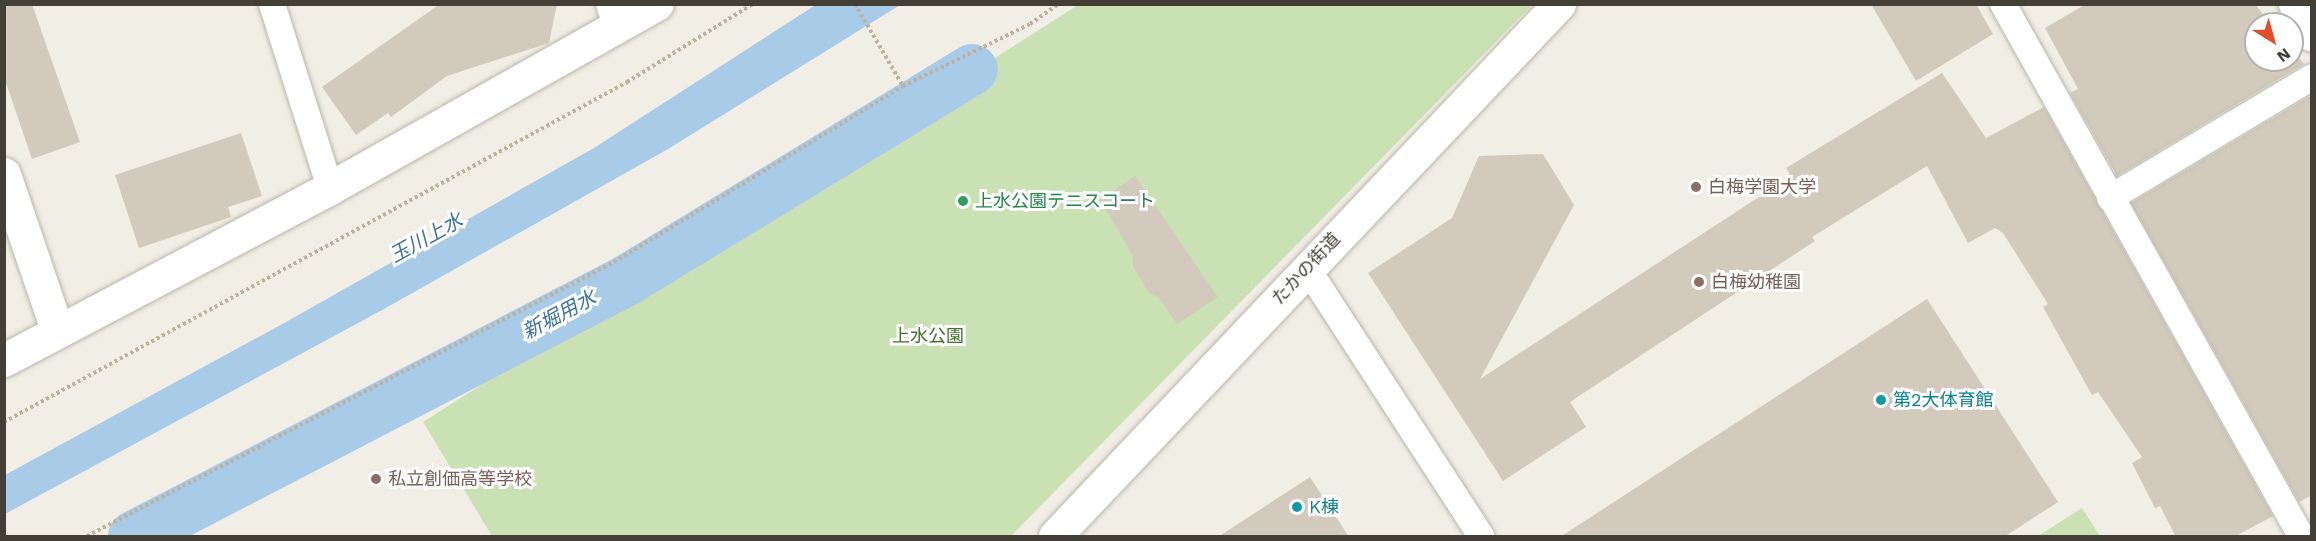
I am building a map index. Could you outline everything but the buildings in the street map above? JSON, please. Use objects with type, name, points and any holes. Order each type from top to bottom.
[{"type":"street","points":[[4,360],[57,330],[330,188],[613,17],[657,4]]},
{"type":"street","name":"たかの街道","points":[[1055,537],[1307,267],[1559,4]]},
{"type":"street","points":[[2295,4],[2312,35]]},
{"type":"street","points":[[4,174],[57,330]]},
{"type":"lane","points":[[272,4],[330,188]]},
{"type":"lane","points":[[2003,4],[2301,537]]},
{"type":"lane","points":[[2110,198],[2312,76]]},
{"type":"lane","points":[[1307,267],[1480,537]]},
{"type":"path","points":[[4,422],[627,82],[753,4]]},
{"type":"path","points":[[855,4],[903,86]]},
{"type":"path","points":[[87,537],[614,262],[903,86],[1030,24],[1059,4]]},
{"type":"green space","name":"上水公園","points":[[1078,5],[1532,5],[1011,536],[492,536],[423,422]]},
{"type":"green space","points":[[2082,508],[2100,536],[2038,536]]},
{"type":"water","points":[[817,4],[900,5],[668,149],[384,309],[5,514],[5,475],[286,322],[594,148]]},
{"type":"waterway","name":"新堀用水","points":[[133,536],[626,280],[972,69]]},
{"type":"place","name":"白梅学園大学","points":[[1696,187]]},
{"type":"place","name":"上水公園テニスコート","points":[[963,201]]},
{"type":"place","name":"白梅幼稚園","points":[[1699,282]]},
{"type":"place","name":"第2大体育館","points":[[1881,400]]},
{"type":"place","name":"私立創価高等学校","points":[[376,479]]},
{"type":"place","name":"K棟","points":[[1297,507]]},
{"type":"water label","name":"玉川上水","points":[[426,238]]}]
